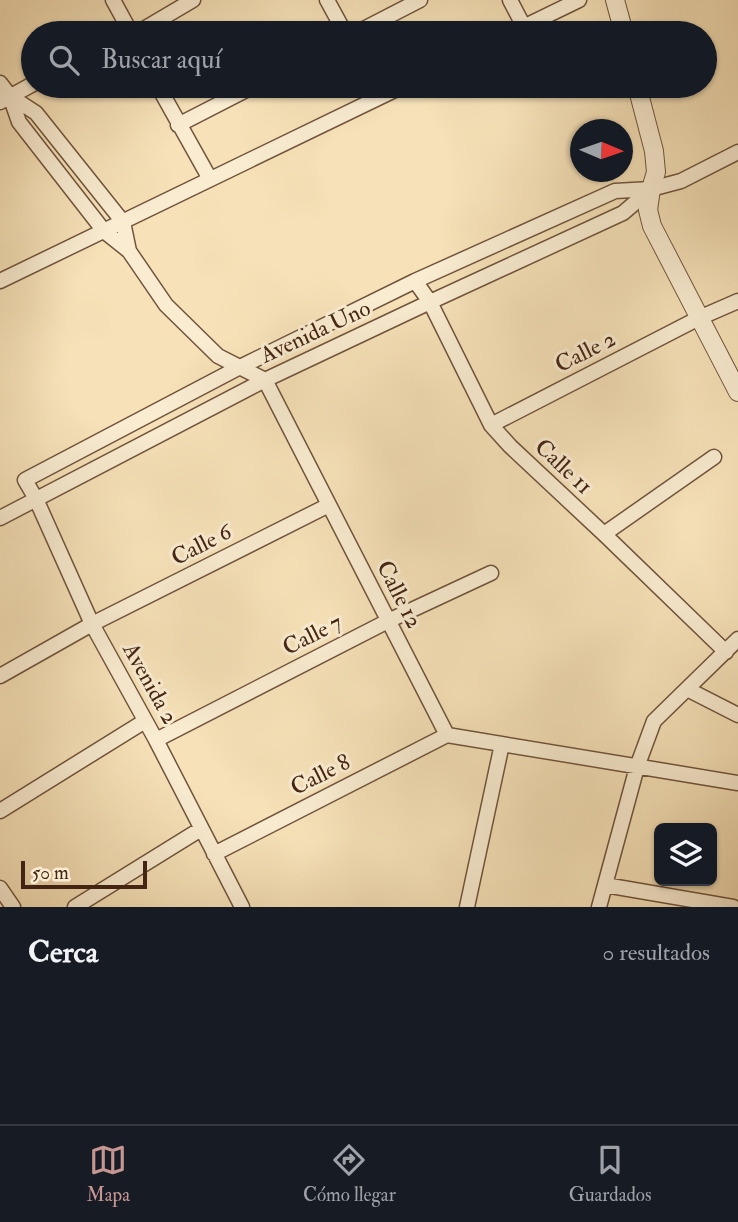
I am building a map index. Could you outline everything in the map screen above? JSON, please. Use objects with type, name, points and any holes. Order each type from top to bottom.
[{"type":"street","points":[[113,0],[124,21]]},
{"type":"street","points":[[157,21],[193,0]]},
{"type":"street","points":[[327,0],[338,21]]},
{"type":"street","points":[[379,21],[420,0]]},
{"type":"street","points":[[510,0],[515,21]]},
{"type":"street","points":[[536,21],[579,0]]},
{"type":"street","points":[[615,0],[621,21]]},
{"type":"street","points":[[0,83],[5,99],[19,122],[104,231],[129,251],[166,305],[218,356],[265,380]]},
{"type":"street","points":[[5,99],[21,90]]},
{"type":"street","points":[[164,98],[209,179]]},
{"type":"street","points":[[178,124],[230,98]]},
{"type":"street","points":[[0,281],[209,179],[365,98]]},
{"type":"street","points":[[640,98],[654,150],[656,172],[648,210],[652,226],[738,392]]},
{"type":"street","points":[[5,99],[36,113],[123,222],[129,251]]},
{"type":"street","name":"Avenida Uno","points":[[24,480],[240,367],[415,281],[615,191],[651,189],[681,181],[738,152]]},
{"type":"street","name":"Avenida Uno","points":[[0,518],[265,380],[624,213],[651,189]]},
{"type":"street","name":"Calle 11","points":[[415,281],[430,302],[491,425],[726,652]]},
{"type":"street","name":"Calle 2","points":[[491,425],[699,318],[738,301]]},
{"type":"street","name":"Calle 12","points":[[265,380],[447,735]]},
{"type":"street","points":[[604,534],[714,457]]},
{"type":"street","name":"Avenida 2","points":[[24,480],[36,499],[92,624],[156,740],[242,907]]},
{"type":"street","name":"Calle 6","points":[[0,676],[92,624],[329,505]]},
{"type":"street","name":"Calle 7","points":[[156,740],[388,621],[491,573]]},
{"type":"street","points":[[599,907],[637,767],[654,721],[738,639]]},
{"type":"street","points":[[687,688],[738,715]]},
{"type":"street","points":[[0,811],[145,721]]},
{"type":"street","points":[[447,735],[738,783]]},
{"type":"street","name":"Calle 8","points":[[214,854],[447,735]]},
{"type":"street","points":[[467,907],[502,744]]},
{"type":"street","points":[[75,907],[201,829]]},
{"type":"street","points":[[605,885],[733,907]]},
{"type":"street","points":[[0,888],[13,907]]}]
